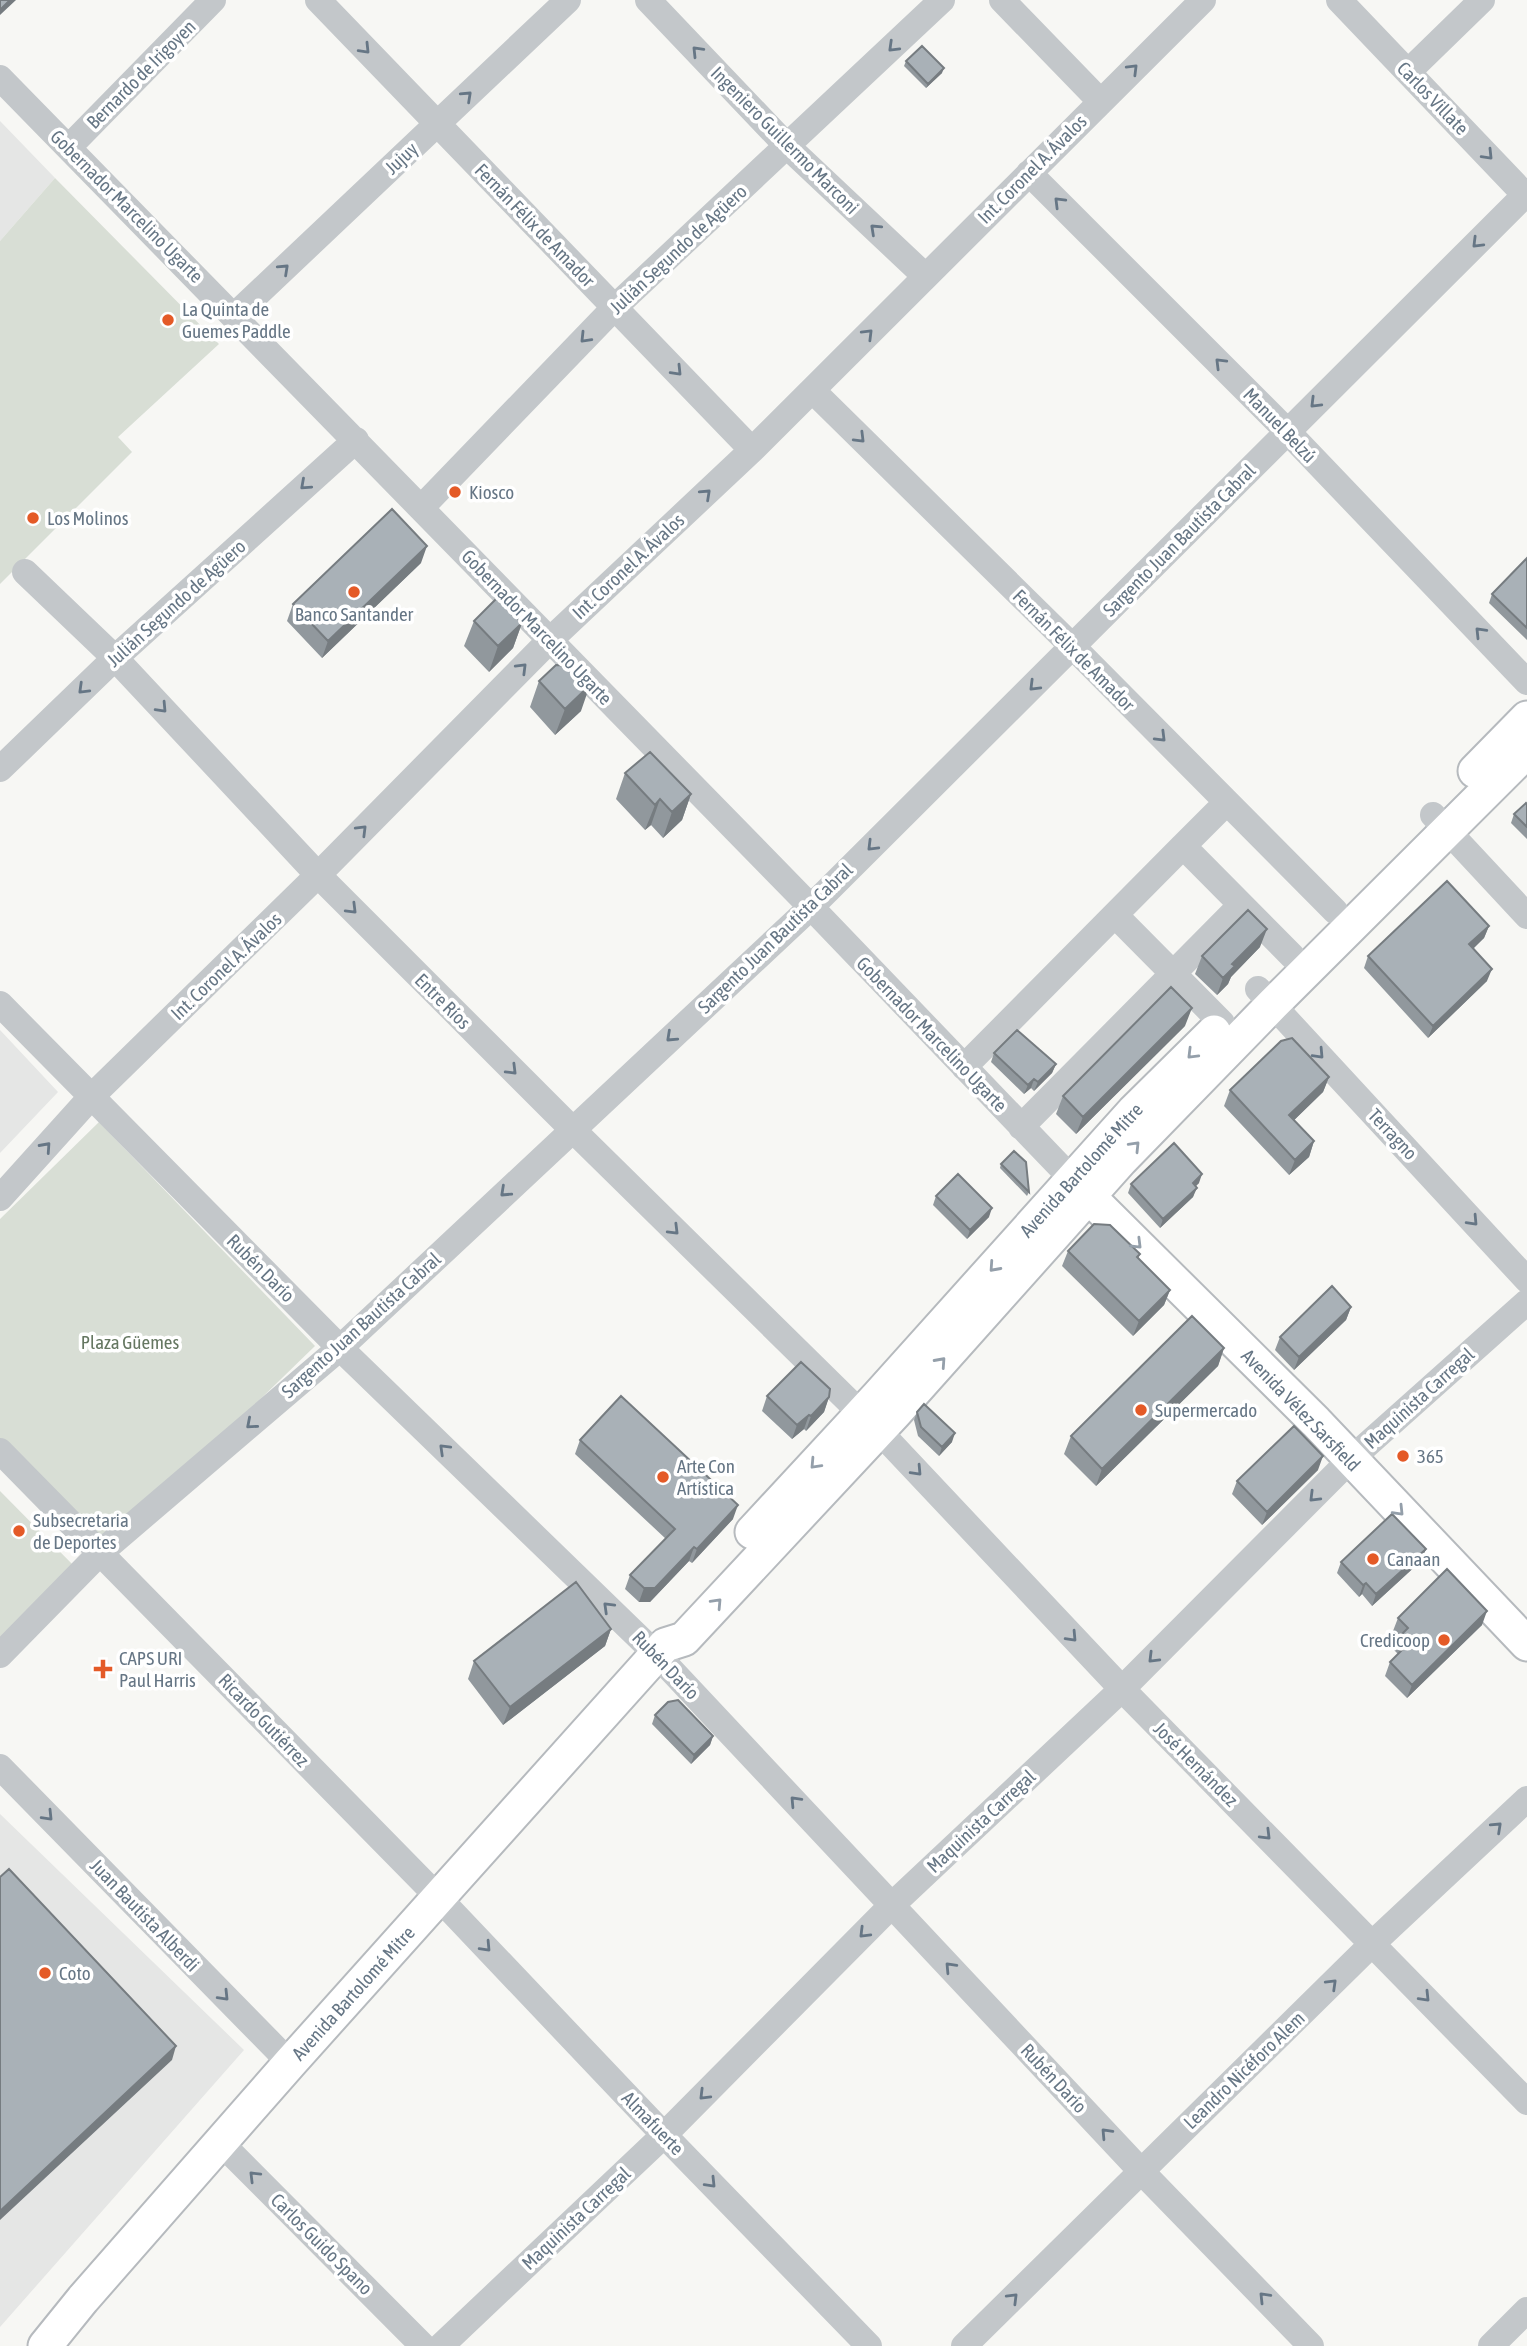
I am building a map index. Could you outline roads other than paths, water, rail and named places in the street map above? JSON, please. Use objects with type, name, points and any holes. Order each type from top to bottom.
[{"type":"main road","name":"Avenida Bartolomé Mitre","points":[[1080,1188],[1121,1160],[1266,996],[1440,823],[1527,718]]},
{"type":"main road","name":"Avenida Bartolomé Mitre","points":[[45,2346],[290,2063],[661,1650],[668,1624],[674,1615],[870,1422],[1080,1188],[1133,1112],[1222,1023],[1266,996],[1292,956],[1335,911],[1527,751]]},
{"type":"main road","name":"Avenida Vélez Sarsfield","points":[[1080,1188],[1316,1422],[1527,1644]]},
{"type":"street","name":"Bernardo de Irigoyen","points":[[69,147],[214,0]]},
{"type":"street","name":"Fernán Félix de Amador","points":[[318,0],[752,450]]},
{"type":"street","name":"Jujuy","points":[[234,316],[568,0]]},
{"type":"street","name":"Ingeniero Guillermo Marconi","points":[[648,0],[788,147],[925,276]]},
{"type":"street","name":"Julián Segundo de Agüero","points":[[422,507],[615,307],[942,0]]},
{"type":"street","points":[[1002,0],[1100,101]]},
{"type":"street","name":"Int. Coronel A. Ávalos","points":[[0,1198],[91,1097],[318,875],[549,640],[752,450],[1203,0]]},
{"type":"street","name":"Carlos Villate","points":[[1339,0],[1526,196]]},
{"type":"street","points":[[1408,72],[1482,0]]},
{"type":"street","name":"Gobernador Marcelino Ugarte","points":[[0,78],[422,507],[1080,1188]]},
{"type":"street","name":"Manuel Belzú","points":[[1029,173],[1287,431],[1527,682]]},
{"type":"street","name":"Sargento Juan Bautista Cabral","points":[[0,1655],[100,1553],[340,1348],[811,907],[1526,196]]},
{"type":"street","name":"Fernán Félix de Amador","points":[[812,390],[1073,647],[1335,911]]},
{"type":"street","name":"Julián Segundo de Agüero","points":[[0,769],[115,658],[356,440]]},
{"type":"street","name":"Entre Ríos","points":[[24,572],[115,658],[318,875],[870,1422]]},
{"type":"street","points":[[964,1067],[1226,803]]},
{"type":"street","points":[[1440,823],[1527,915]]},
{"type":"street","points":[[1183,846],[1292,956]]},
{"type":"street","points":[[1021,1127],[1241,905]]},
{"type":"street","points":[[1115,915],[1222,1023]]},
{"type":"street","name":"Terragno","points":[[1266,996],[1527,1280]]},
{"type":"street","name":"Rubén Darío","points":[[0,1004],[340,1348],[661,1650],[892,1906],[1141,2171],[1311,2346]]},
{"type":"street","name":"Maquinista Carregal","points":[[441,2346],[664,2135],[892,1906],[1122,1689],[1350,1460],[1527,1303]]},
{"type":"street","name":"José Hernández","points":[[870,1422],[1122,1689],[1527,2102]]},
{"type":"street","name":"Ricardo Gutiérrez","points":[[0,1451],[439,1898]]},
{"type":"street","name":"Juan Bautista Alberdi","points":[[0,1767],[290,2063]]},
{"type":"street","name":"Leandro Nicéforo Alem","points":[[964,2346],[1373,1944],[1527,1799]]},
{"type":"street","name":"Almafuerte","points":[[439,1898],[869,2346]]},
{"type":"street","name":"Carlos Guido Spano","points":[[221,2143],[423,2346]]},
{"type":"street","points":[[1491,2346],[1527,2310]]},
{"type":"place","name":"La Quinta de Guemes Paddle","points":[[168,320]]},
{"type":"place","name":"Kiosco","points":[[455,492]]},
{"type":"place","name":"Los Molinos","points":[[33,518]]},
{"type":"place","name":"Banco Santander","points":[[354,592]]},
{"type":"place","name":"Supermercado","points":[[1141,1410]]},
{"type":"place","name":"365","points":[[1403,1456]]},
{"type":"place","name":"Arte Con Artística","points":[[663,1477]]},
{"type":"place","name":"Subsecretaria de Deportes","points":[[19,1531]]},
{"type":"place","name":"Canaan","points":[[1373,1559]]},
{"type":"place","name":"Credicoop","points":[[1444,1640]]},
{"type":"place","name":"CAPS URI Paul Harris","points":[[103,1669]]},
{"type":"place","name":"Coto","points":[[45,1973]]},
{"type":"park label","name":"Plaza Güemes","points":[[130,1342]]}]
